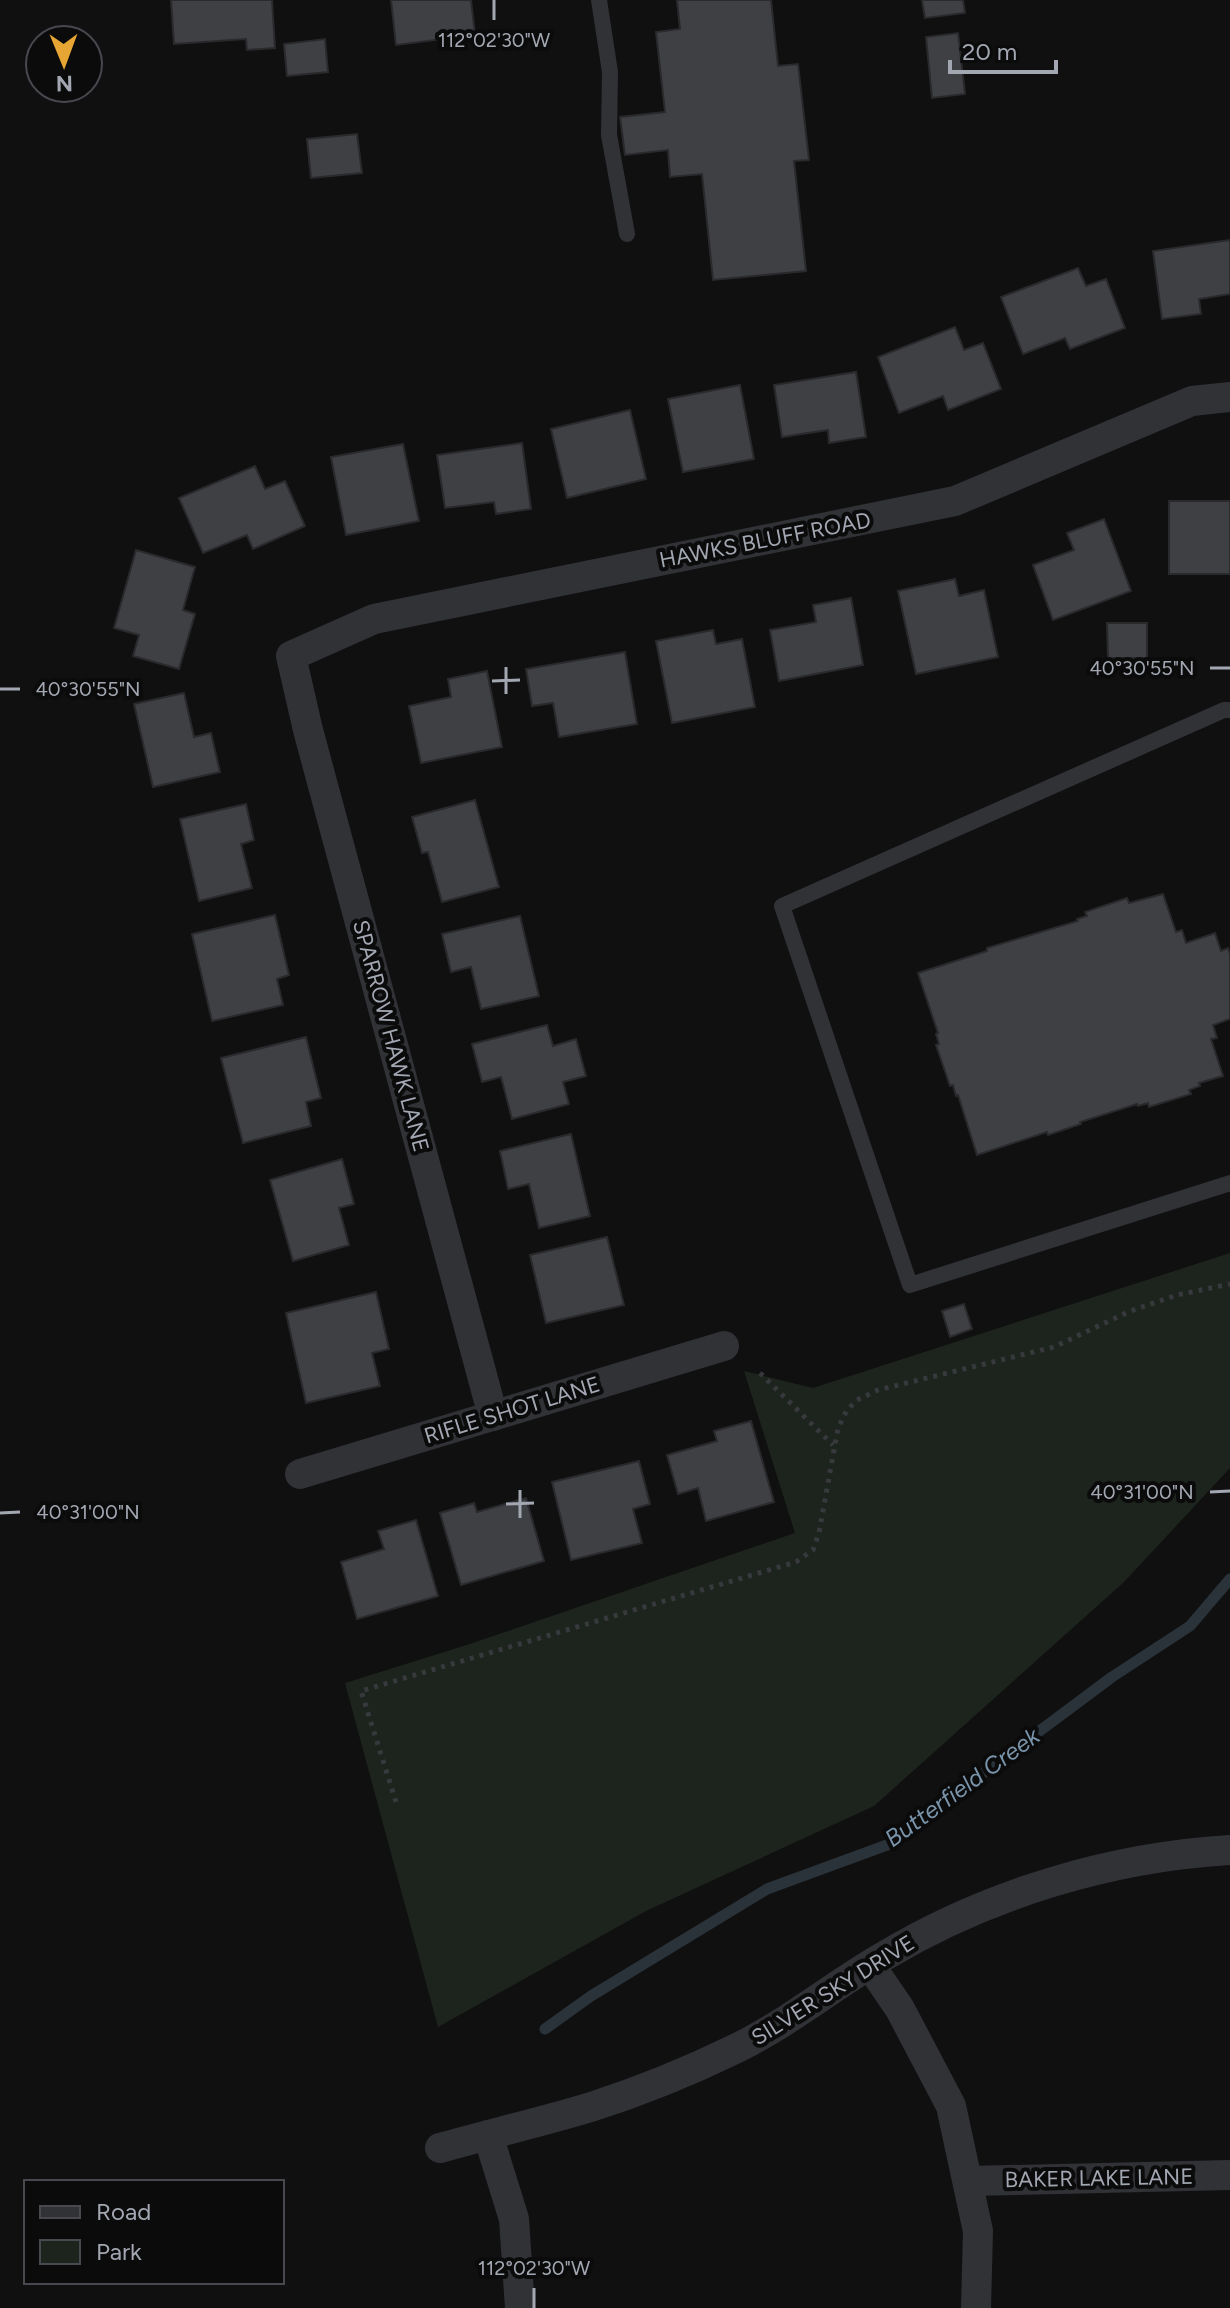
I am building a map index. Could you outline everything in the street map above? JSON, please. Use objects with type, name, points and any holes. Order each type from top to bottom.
[{"type":"street","name":"HAWKS BLUFF ROAD","points":[[291,656],[374,619],[955,501],[1192,401],[1230,397]]},
{"type":"street","name":"SPARROW HAWK LANE","points":[[291,656],[308,730],[493,1416]]},
{"type":"street","name":"RIFLE SHOT LANE","points":[[300,1474],[724,1346]]},
{"type":"street","name":"SILVER SKY DRIVE","points":[[440,2148],[591,2107],[699,2066],[780,2024],[920,1936],[973,1911],[1029,1890],[1095,1871],[1230,1850]]},
{"type":"street","points":[[870,1965],[900,2009],[951,2106],[978,2231],[976,2308]]},
{"type":"street","points":[[488,2135],[514,2219],[520,2308]]},
{"type":"street","name":"BAKER LAKE LANE","points":[[969,2181],[1230,2175]]},
{"type":"lane","points":[[599,0],[610,72],[609,135],[627,234]]},
{"type":"lane","points":[[1230,710],[1224,710],[782,906],[910,1285],[1230,1183]]},
{"type":"path","points":[[396,1802],[361,1691],[796,1562],[813,1550],[819,1533],[838,1428],[847,1410],[857,1400],[878,1390],[1054,1347],[1128,1312],[1177,1295],[1230,1284]]},
{"type":"path","points":[[760,1373],[834,1446]]},
{"type":"green space","points":[[1230,1253],[1230,1468],[1124,1582],[874,1806],[646,1911],[438,2027],[345,1683],[470,1644],[795,1533],[744,1371],[813,1388]]},
{"type":"building","points":[[171,0],[272,0],[275,48],[247,50],[246,39],[174,44]]},
{"type":"building","points":[[391,0],[471,0],[475,35],[396,45]]},
{"type":"building","points":[[677,0],[771,0],[778,66],[798,64],[809,160],[794,161],[806,271],[713,280],[702,174],[670,177],[668,150],[625,155],[620,117],[665,112],[656,32],[680,29]]},
{"type":"building","points":[[922,0],[963,0],[965,13],[925,18]]},
{"type":"building","points":[[958,33],[965,94],[932,98],[926,37]]},
{"type":"building","points":[[325,39],[328,72],[287,76],[284,44]]},
{"type":"building","points":[[357,134],[362,173],[311,178],[307,139]]},
{"type":"building","points":[[1230,240],[1230,294],[1199,299],[1201,314],[1162,319],[1153,251]]},
{"type":"building","points":[[1078,268],[1086,286],[1106,279],[1125,328],[1070,349],[1065,338],[1023,354],[1001,297]]},
{"type":"building","points":[[955,327],[964,350],[983,343],[1001,389],[948,410],[943,396],[899,413],[878,357]]},
{"type":"building","points":[[856,372],[866,437],[829,443],[828,430],[782,437],[774,385]]},
{"type":"building","points":[[740,385],[754,459],[683,472],[668,399]]},
{"type":"building","points":[[630,410],[646,479],[567,498],[551,429]]},
{"type":"building","points":[[522,443],[531,509],[496,514],[494,502],[445,508],[437,455]]},
{"type":"building","points":[[403,444],[419,521],[346,535],[331,457]]},
{"type":"building","points":[[255,466],[265,489],[285,481],[305,526],[253,549],[247,535],[203,553],[179,498]]},
{"type":"building","points":[[1169,501],[1230,501],[1230,574],[1169,574]]},
{"type":"building","points":[[1104,519],[1131,591],[1053,620],[1033,565],[1074,550],[1067,533]]},
{"type":"building","points":[[136,550],[195,567],[183,610],[195,614],[179,669],[133,656],[139,635],[114,628]]},
{"type":"building","points":[[955,579],[959,596],[984,590],[998,657],[916,674],[898,591]]},
{"type":"building","points":[[851,598],[863,665],[779,681],[770,630],[816,622],[813,605]]},
{"type":"building","points":[[1107,623],[1147,623],[1147,658],[1108,658]]},
{"type":"building","points":[[713,630],[716,644],[742,639],[755,707],[672,723],[656,641]]},
{"type":"building","points":[[625,652],[637,724],[559,737],[553,703],[532,706],[526,669]]},
{"type":"building","points":[[487,671],[502,747],[421,763],[409,706],[451,697],[448,679]]},
{"type":"building","points":[[184,693],[194,737],[211,733],[220,772],[153,787],[134,704]]},
{"type":"building","points":[[475,800],[499,887],[442,902],[428,852],[422,853],[412,817]]},
{"type":"building","points":[[246,804],[254,840],[241,844],[252,888],[199,901],[180,819]]},
{"type":"building","points":[[1163,894],[1176,932],[1182,930],[1186,943],[1215,933],[1221,951],[1228,948],[1230,954],[1230,1019],[1213,1025],[1217,1038],[1211,1039],[1223,1076],[1199,1083],[1200,1086],[1189,1090],[1191,1094],[1149,1107],[1148,1103],[1137,1104],[1048,1135],[1047,1132],[977,1155],[958,1095],[953,1085],[950,1086],[936,1045],[939,1044],[938,1033],[918,973],[987,951],[987,948],[1078,921],[1087,916],[1085,912],[1127,898],[1129,903]]},
{"type":"building","points":[[275,915],[289,975],[277,979],[283,1005],[212,1021],[192,934]]},
{"type":"building","points":[[520,916],[539,996],[481,1009],[471,967],[451,972],[442,934]]},
{"type":"building","points":[[547,1025],[553,1046],[576,1039],[586,1076],[563,1082],[569,1104],[512,1119],[501,1077],[482,1082],[472,1044]]},
{"type":"building","points":[[306,1037],[321,1098],[306,1102],[311,1126],[243,1143],[221,1058]]},
{"type":"building","points":[[571,1134],[590,1216],[539,1228],[529,1184],[508,1189],[500,1151]]},
{"type":"building","points":[[342,1159],[354,1204],[339,1208],[349,1245],[293,1261],[270,1180]]},
{"type":"building","points":[[607,1237],[624,1305],[546,1323],[530,1255]]},
{"type":"building","points":[[376,1292],[389,1349],[372,1353],[380,1386],[306,1403],[286,1313]]},
{"type":"building","points":[[964,1304],[972,1329],[950,1337],[942,1311]]},
{"type":"building","points":[[751,1421],[774,1502],[706,1521],[698,1488],[678,1494],[667,1455],[717,1441],[714,1431]]},
{"type":"building","points":[[639,1461],[650,1504],[633,1509],[642,1543],[571,1560],[552,1482]]},
{"type":"building","points":[[526,1498],[544,1561],[461,1585],[440,1513],[474,1503],[477,1512]]},
{"type":"building","points":[[416,1520],[438,1596],[357,1619],[341,1562],[384,1549],[378,1531]]},
{"type":"waterway","name":"Butterfield Creek","points":[[545,2029],[591,1996],[767,1889],[887,1845],[1112,1677],[1190,1626],[1230,1579]]}]
